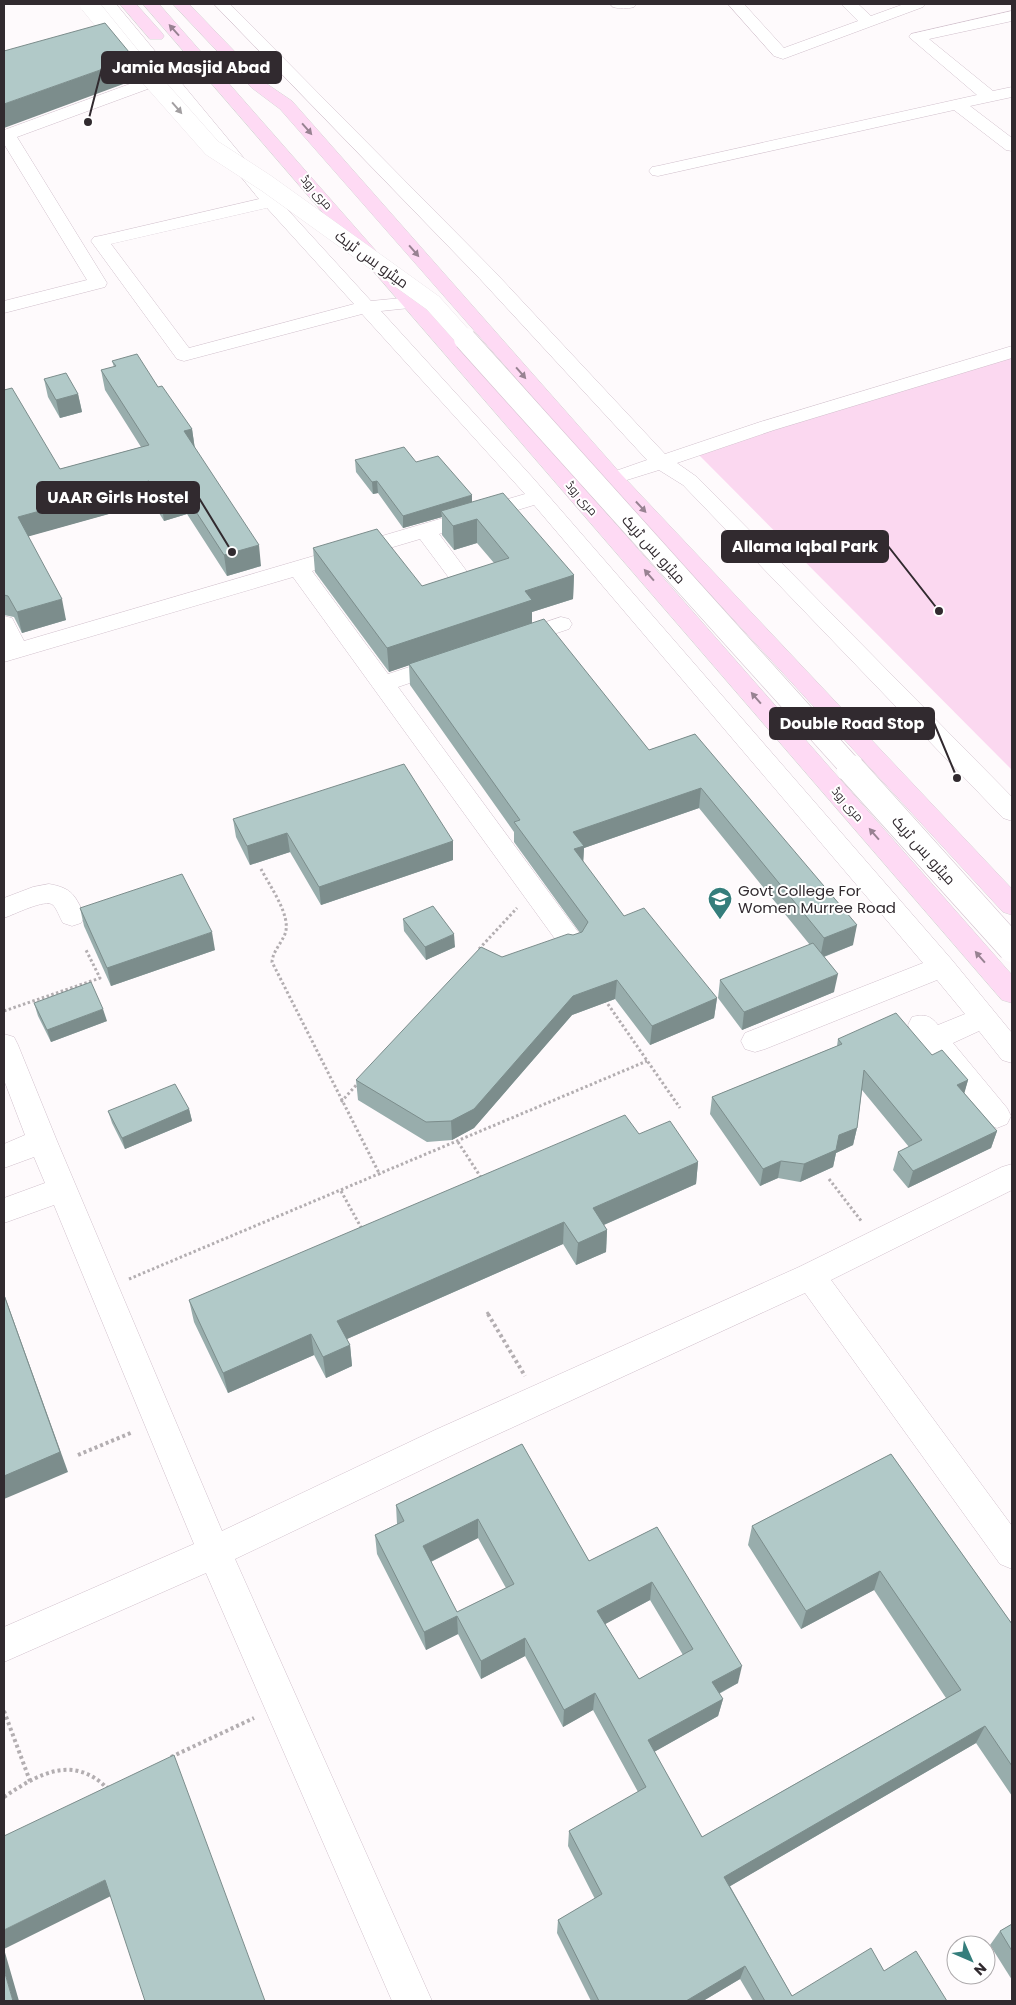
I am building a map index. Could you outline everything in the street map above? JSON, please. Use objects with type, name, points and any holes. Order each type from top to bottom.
[{"type":"main road","points":[[128,4],[167,48]]},
{"type":"main road","name":"مری روڈ","points":[[151,4],[1012,994]]},
{"type":"main road","points":[[181,4],[258,85],[286,105],[614,478],[1012,905]]},
{"type":"main road","points":[[206,4],[276,79],[286,105]]},
{"type":"main road","points":[[193,74],[218,99],[253,119]]},
{"type":"street","name":"میٹرو بس ٹریک","points":[[89,4],[136,62],[212,148],[268,192],[433,303],[1012,948]]},
{"type":"street","points":[[108,4],[167,76],[366,308],[539,498],[942,967],[1012,1052]]},
{"type":"street","name":"میٹرو بس ٹریک","points":[[118,4],[242,144],[268,192]]},
{"type":"street","points":[[222,4],[487,275],[661,462],[690,481],[1012,812]]},
{"type":"street","points":[[618,4],[629,4]]},
{"type":"street","points":[[736,4],[780,53],[783,54],[918,4]]},
{"type":"street","points":[[850,4],[870,23]]},
{"type":"street","points":[[990,97],[918,37],[1012,16]]},
{"type":"street","points":[[95,41],[131,31]]},
{"type":"street","points":[[4,307],[98,282],[5,136],[167,76]]},
{"type":"street","points":[[658,171],[1012,92]]},
{"type":"street","points":[[958,104],[1012,146]]},
{"type":"street","points":[[268,192],[100,241],[184,355],[366,308],[412,303]]},
{"type":"street","points":[[614,478],[767,426],[1012,352]]},
{"type":"street","points":[[4,623],[11,653],[539,498]]},
{"type":"street","points":[[425,530],[463,581]]},
{"type":"street","points":[[298,568],[572,943]]},
{"type":"street","points":[[495,646],[561,624]]},
{"type":"street","points":[[383,684],[467,656]]},
{"type":"street","points":[[4,908],[44,894],[53,894],[63,899],[72,916]]},
{"type":"street","points":[[755,1041],[942,967]]},
{"type":"street","points":[[983,1018],[928,1032],[997,1116]]},
{"type":"street","points":[[4,1045],[42,1141],[214,1552],[412,2001]]},
{"type":"street","points":[[4,1156],[42,1141]]},
{"type":"street","points":[[4,1645],[214,1552],[539,1399],[810,1276],[1012,1176]]},
{"type":"street","points":[[4,1211],[62,1189]]},
{"type":"street","points":[[810,1276],[1012,1553]]},
{"type":"path","points":[[261,870],[286,919],[287,929],[272,955],[272,962],[341,1102],[380,1175]]},
{"type":"path","points":[[473,956],[533,890]]},
{"type":"path","points":[[4,1011],[100,978],[86,950]]},
{"type":"path","points":[[604,999],[680,1108]]},
{"type":"path","points":[[104,1290],[647,1061]]},
{"type":"path","points":[[341,1102],[361,1080]]},
{"type":"path","points":[[458,1142],[487,1186]]},
{"type":"path","points":[[829,1179],[878,1242]]},
{"type":"path","points":[[342,1191],[363,1232]]},
{"type":"path","points":[[487,1312],[539,1399]]},
{"type":"path","points":[[78,1455],[159,1421]]},
{"type":"path","points":[[168,1759],[282,1705]]},
{"type":"path","points":[[4,1710],[30,1781]]},
{"type":"path","points":[[4,1797],[45,1774],[70,1768],[84,1770],[94,1775],[107,1788],[116,1784]]},
{"type":"shaded area","points":[[1012,353],[1012,770],[695,451]]},
{"type":"building","points":[[105,23],[134,58],[4,104],[4,51]]},
{"type":"building","points":[[137,354],[158,387],[162,386],[192,429],[184,431],[259,545],[224,555],[184,493],[161,500],[149,481],[18,517],[62,599],[17,612],[8,596],[4,595],[4,390],[12,388],[60,469],[149,445],[101,370],[116,366],[112,361]]},
{"type":"building","points":[[66,373],[78,394],[56,400],[44,379]]},
{"type":"building","points":[[404,447],[416,462],[438,456],[472,495],[403,516],[377,481],[372,482],[355,460]]},
{"type":"building","points":[[503,493],[574,575],[525,591],[532,600],[387,648],[313,548],[377,529],[422,586],[509,558],[477,519],[453,526],[441,511]]},
{"type":"building","points":[[544,619],[649,750],[695,734],[857,925],[824,938],[701,788],[573,832],[584,846],[574,849],[624,916],[644,908],[717,998],[652,1026],[617,980],[573,996],[474,1109],[451,1121],[426,1122],[356,1080],[481,947],[502,957],[568,934],[573,935],[582,932],[588,922],[514,822],[520,820],[409,664]]},
{"type":"building","points":[[404,764],[453,841],[319,887],[287,833],[247,846],[233,819]]},
{"type":"building","points":[[182,874],[212,932],[107,968],[80,908]]},
{"type":"building","points":[[433,906],[454,934],[425,947],[403,919]]},
{"type":"building","points":[[813,943],[838,974],[744,1012],[720,980]]},
{"type":"building","points":[[91,982],[103,1009],[47,1030],[34,1003]]},
{"type":"building","points":[[896,1013],[932,1055],[942,1050],[968,1080],[957,1085],[997,1131],[913,1171],[898,1152],[922,1140],[864,1070],[857,1128],[839,1135],[836,1150],[804,1164],[781,1161],[763,1169],[712,1097],[842,1044],[838,1039]]},
{"type":"building","points":[[175,1084],[189,1109],[122,1138],[108,1111]]},
{"type":"building","points":[[625,1115],[639,1134],[670,1121],[698,1162],[593,1208],[607,1230],[578,1243],[564,1222],[337,1321],[350,1345],[323,1357],[311,1334],[223,1373],[189,1300]]},
{"type":"building","points":[[4,1295],[60,1452],[4,1476]]},
{"type":"building","points":[[522,1444],[589,1561],[657,1527],[742,1666],[712,1682],[723,1699],[648,1740],[702,1837],[961,1690],[880,1571],[806,1611],[752,1526],[891,1454],[1012,1624],[1012,1766],[985,1726],[724,1877],[792,1996],[871,1948],[884,1971],[916,1951],[947,2001],[765,2001],[745,1966],[686,2001],[599,2001],[558,1920],[602,1894],[569,1831],[646,1787],[595,1693],[564,1710],[525,1638],[481,1661],[457,1616],[424,1632],[375,1535],[404,1521],[396,1505]],"holes":[[[478,1519],[514,1584],[457,1612],[423,1546]],[[652,1582],[693,1649],[639,1679],[597,1611]]]},
{"type":"building","points":[[174,1755],[265,2001],[145,2001],[105,1880],[4,1930],[4,1836]]},
{"type":"building","points":[[1012,1924],[1012,1951],[1000,1931]]},
{"type":"building","points":[[4,1970],[13,2001],[4,2001]]},
{"type":"place","name":"Jamia Masjid Abad","points":[[88,122]]},
{"type":"place","name":"UAAR Girls Hostel","points":[[232,552]]},
{"type":"place","name":"Allama Iqbal Park","points":[[939,611]]},
{"type":"place","name":"Double Road Stop","points":[[957,778]]},
{"type":"place","name":"Govt College For Women Murree Road","points":[[720,920]]}]
